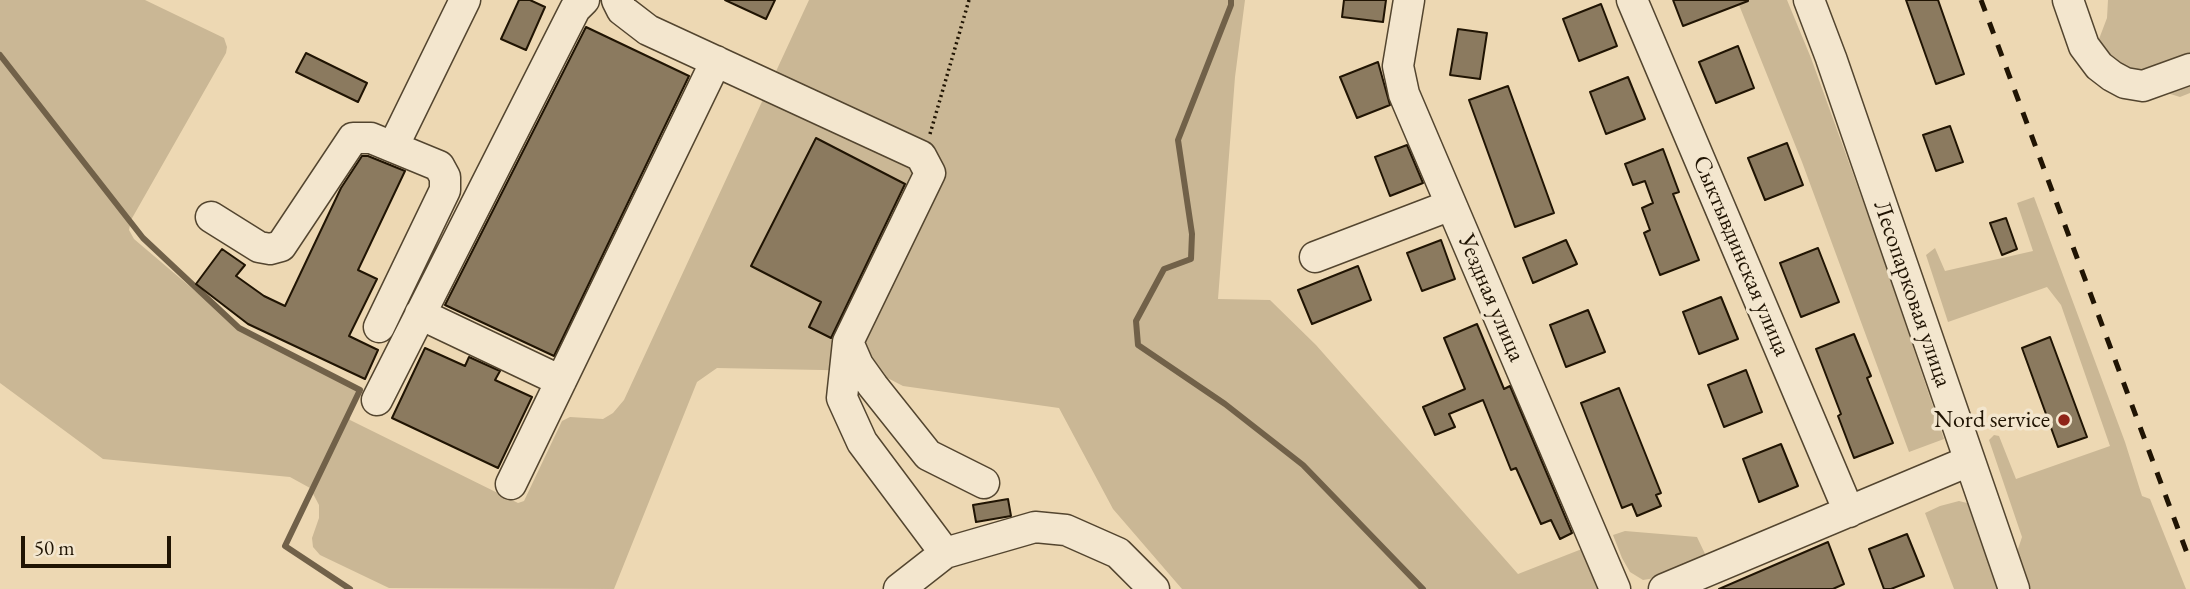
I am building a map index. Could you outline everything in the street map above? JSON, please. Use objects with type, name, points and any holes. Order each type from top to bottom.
[{"type":"street","points":[[393,147],[464,0]]},
{"type":"street","points":[[377,400],[575,9],[584,0]]},
{"type":"street","points":[[617,0],[622,10],[648,30],[921,156],[930,173],[848,342],[842,398],[862,442],[944,553]]},
{"type":"street","name":"Уездная улица","points":[[1409,0],[1398,66],[1404,94],[1615,589]]},
{"type":"street","name":"Сыктывдинская улица","points":[[1632,0],[1849,512]]},
{"type":"street","name":"Лесопарковая улица","points":[[1809,0],[2014,589]]},
{"type":"street","points":[[2068,0],[2084,46],[2099,66],[2125,83],[2143,86],[2190,69]]},
{"type":"street","points":[[511,484],[716,61]]},
{"type":"street","points":[[211,217],[259,247],[270,249],[281,246],[353,138],[371,138],[439,166],[445,177],[445,190],[379,327]]},
{"type":"street","points":[[1315,257],[1451,205]]},
{"type":"street","points":[[420,314],[561,381]]},
{"type":"street","points":[[848,342],[858,365],[928,455],[984,483]]},
{"type":"street","points":[[1664,589],[1969,461]]},
{"type":"street","points":[[900,589],[944,553],[1035,527],[1066,530],[1118,554],[1154,589]]},
{"type":"path","points":[[921,156],[934,122],[969,0]]},
{"type":"shaded area","points":[[0,0],[145,0],[224,38],[226,53],[131,220],[129,230],[134,239],[234,324],[356,386],[360,393],[349,416],[350,420],[518,503],[524,501],[562,421],[570,417],[603,419],[613,413],[624,400],[809,0],[1245,0],[1235,77],[1218,299],[1270,300],[1316,345],[1518,574],[1587,547],[1604,589],[1182,589],[1113,509],[1059,408],[903,386],[874,371],[717,368],[697,382],[614,589],[389,588],[320,555],[313,547],[312,538],[319,518],[319,505],[310,488],[290,477],[103,459],[0,383]]},
{"type":"shaded area","points":[[1737,0],[1787,0],[1811,58],[1877,240],[1944,439],[1909,452],[1802,162]]},
{"type":"shaded area","points":[[2108,0],[2190,0],[2190,93],[2180,97],[2154,89],[2106,51],[2099,39],[2107,18]]},
{"type":"shaded area","points":[[2034,197],[2125,442],[2142,496],[2150,499],[2186,589],[2028,589],[2019,562],[2018,549],[2022,537],[1989,440],[1994,435],[1999,436],[2016,479],[2110,446],[2061,305],[2047,287],[1948,322],[1926,255],[1935,248],[1945,271],[2033,251],[2017,203]]},
{"type":"shaded area","points":[[1959,501],[1967,503],[1999,589],[1954,589],[1925,513]]},
{"type":"shaded area","points":[[1625,531],[1697,537],[1707,558],[1643,580],[1630,572],[1613,535]]},
{"type":"building","points":[[519,0],[530,0],[545,7],[526,50],[501,39]]},
{"type":"building","points":[[725,0],[775,0],[766,19]]},
{"type":"building","points":[[1344,0],[1386,0],[1383,22],[1342,17]]},
{"type":"building","points":[[1673,0],[1748,0],[1748,1],[1683,26]]},
{"type":"building","points":[[1906,0],[1938,0],[1964,74],[1936,84]]},
{"type":"building","points":[[1601,4],[1617,46],[1579,61],[1563,19]]},
{"type":"building","points":[[586,27],[689,76],[554,356],[445,305]]},
{"type":"building","points":[[1458,29],[1487,33],[1480,79],[1450,75]]},
{"type":"building","points":[[1738,46],[1754,88],[1716,103],[1699,62]]},
{"type":"building","points":[[306,53],[367,83],[358,102],[296,72]]},
{"type":"building","points":[[1378,62],[1390,105],[1357,118],[1340,77]]},
{"type":"building","points":[[1628,77],[1645,119],[1606,134],[1590,92]]},
{"type":"building","points":[[1508,86],[1554,213],[1515,227],[1469,100]]},
{"type":"building","points":[[1950,126],[1963,162],[1936,171],[1923,135]]},
{"type":"building","points":[[816,138],[905,184],[831,338],[809,327],[821,302],[751,266]]},
{"type":"building","points":[[1787,143],[1803,185],[1765,200],[1748,158]]},
{"type":"building","points":[[1407,145],[1423,183],[1390,196],[1375,157]]},
{"type":"building","points":[[1663,149],[1679,192],[1673,194],[1699,260],[1660,275],[1644,233],[1650,230],[1642,208],[1653,203],[1645,181],[1633,185],[1625,164]]},
{"type":"building","points":[[362,156],[405,171],[358,270],[377,279],[349,336],[378,350],[365,379],[248,324],[196,284],[222,249],[245,265],[236,276],[264,296],[285,306],[341,188]]},
{"type":"building","points":[[2006,218],[2017,249],[2002,255],[1990,223]]},
{"type":"building","points":[[1441,240],[1455,279],[1422,291],[1407,253]]},
{"type":"building","points":[[1566,240],[1577,264],[1533,283],[1523,258]]},
{"type":"building","points":[[1818,248],[1839,302],[1801,317],[1780,263]]},
{"type":"building","points":[[1358,266],[1371,300],[1312,324],[1298,290]]},
{"type":"building","points":[[1721,297],[1738,339],[1699,354],[1683,312]]},
{"type":"building","points":[[1588,310],[1605,352],[1566,367],[1550,325]]},
{"type":"building","points":[[1477,324],[1504,389],[1510,386],[1572,533],[1560,539],[1551,520],[1541,524],[1516,468],[1511,470],[1483,400],[1449,414],[1455,427],[1435,435],[1423,407],[1465,389],[1444,338]]},
{"type":"building","points":[[1854,334],[1871,376],[1867,378],[1893,443],[1854,458],[1838,416],[1841,414],[1816,349]]},
{"type":"building","points":[[2050,337],[2087,437],[2058,447],[2022,348]]},
{"type":"building","points":[[425,348],[465,366],[469,357],[500,371],[495,380],[532,397],[498,468],[392,418]]},
{"type":"building","points":[[1746,370],[1762,412],[1724,427],[1708,385]]},
{"type":"building","points":[[1619,388],[1661,493],[1656,495],[1661,506],[1637,516],[1632,504],[1622,508],[1581,403]]},
{"type":"building","points":[[1781,444],[1798,486],[1759,502],[1743,459]]},
{"type":"building","points":[[1008,499],[1011,516],[976,522],[973,505]]},
{"type":"building","points":[[1907,534],[1924,576],[1891,589],[1884,589],[1869,549]]},
{"type":"building","points":[[1828,542],[1844,584],[1833,589],[1719,589]]},
{"type":"waterway","points":[[1231,0],[1178,140],[1192,234],[1191,259],[1164,269],[1136,321],[1138,345],[1225,404],[1303,465],[1423,589]]},
{"type":"waterway","points":[[0,55],[143,238],[239,328],[360,390],[285,546],[350,589]]},
{"type":"railway","points":[[1981,0],[2190,561]]},
{"type":"place","name":"Nord service","points":[[2064,420]]}]
